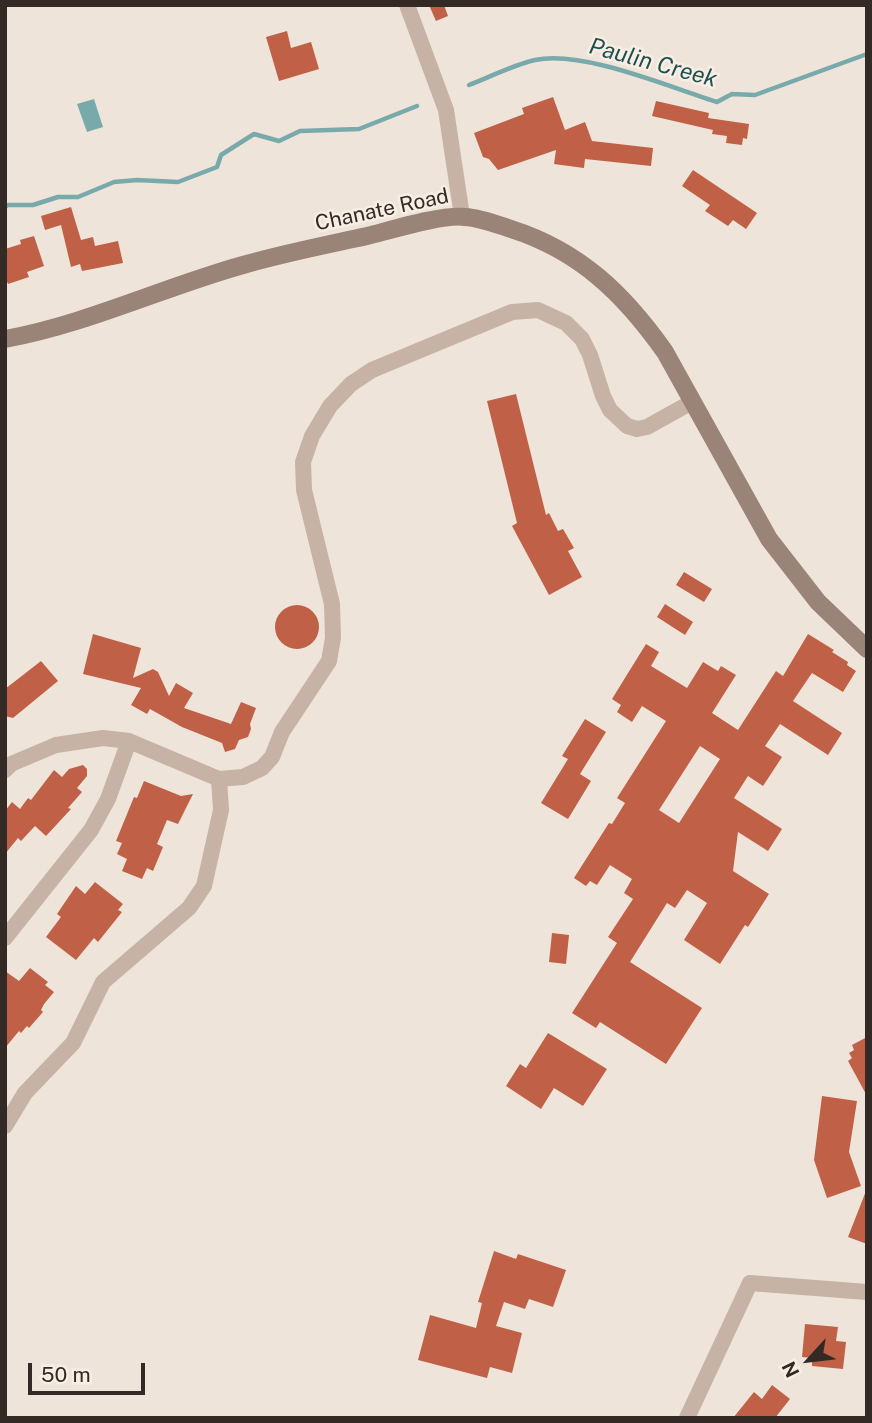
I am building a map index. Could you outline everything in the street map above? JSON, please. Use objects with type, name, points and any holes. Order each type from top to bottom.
[{"type":"street","points":[[407,5],[446,110],[462,216]]},
{"type":"street","name":"Chanate Road","points":[[5,338],[52,327],[243,264],[415,224],[462,216],[482,219],[538,238],[600,276],[649,330],[664,352],[758,522],[779,554],[825,610],[867,649]]},
{"type":"street","points":[[5,770],[11,764],[56,745],[103,738],[129,741],[219,779],[243,777],[267,763],[282,732],[329,661],[334,624],[332,604],[304,490],[303,462],[312,436],[330,406],[351,384],[372,370],[512,312],[538,310],[566,323],[582,339],[610,410],[627,426],[637,429],[647,427],[692,402]]},
{"type":"street","points":[[5,938],[91,830],[108,799],[129,741]]},
{"type":"street","points":[[5,1126],[25,1093],[73,1043],[103,982],[189,908],[204,886],[221,810],[219,779]]},
{"type":"street","points":[[687,1418],[750,1283],[867,1292]]},
{"type":"water","points":[[94,99],[103,127],[87,132],[77,104]]},
{"type":"building","points":[[429,5],[444,5],[448,16],[436,21]]},
{"type":"building","points":[[287,31],[291,48],[311,42],[319,69],[279,81],[266,37]]},
{"type":"building","points":[[553,97],[565,130],[585,122],[592,141],[653,148],[651,166],[585,159],[584,168],[554,164],[556,150],[498,170],[489,159],[483,157],[474,133],[524,114],[522,108]]},
{"type":"building","points":[[656,101],[709,113],[708,118],[749,124],[747,139],[743,138],[742,145],[726,143],[727,136],[712,134],[713,130],[652,116]]},
{"type":"building","points":[[693,170],[757,213],[746,229],[733,220],[728,226],[705,211],[710,205],[682,186]]},
{"type":"building","points":[[71,207],[81,240],[93,237],[95,246],[118,241],[123,263],[82,271],[80,264],[71,267],[61,225],[45,230],[41,216]]},
{"type":"building","points":[[34,236],[44,266],[27,272],[29,277],[8,284],[5,277],[5,249]]},
{"type":"building","points":[[516,394],[546,515],[549,513],[558,531],[563,529],[574,548],[568,551],[582,577],[549,595],[512,526],[517,523],[487,401]]},
{"type":"building","points":[[684,572],[712,589],[704,602],[676,585]]},
{"type":"building","points":[[665,604],[693,622],[685,635],[657,617]]},
{"type":"building","points":[[297,605],[313,611],[319,627],[313,643],[297,649],[281,643],[275,627],[281,611]]},
{"type":"building","points":[[93,634],[141,648],[133,678],[153,669],[158,672],[169,696],[176,683],[193,693],[184,708],[231,724],[241,702],[256,708],[248,737],[239,740],[235,749],[225,752],[222,743],[182,727],[150,709],[147,714],[131,705],[141,688],[83,674]]},
{"type":"building","points":[[808,634],[834,650],[832,652],[856,671],[843,692],[812,673],[793,701],[842,733],[828,755],[780,724],[765,746],[782,757],[763,786],[748,776],[734,798],[782,829],[768,851],[738,832],[733,871],[769,894],[720,964],[684,940],[707,903],[687,890],[675,908],[667,903],[630,962],[702,1008],[666,1064],[600,1022],[596,1028],[572,1013],[617,943],[608,937],[633,899],[624,893],[632,879],[610,865],[597,885],[590,881],[586,886],[574,878],[625,803],[617,798],[666,721],[642,706],[632,722],[617,712],[621,705],[612,699],[646,644],[659,652],[651,666],[687,688],[703,662],[718,671],[721,666],[736,675],[712,713],[738,730],[776,671],[783,676]],"holes":[[[700,746],[720,759],[679,823],[659,810]]]},
{"type":"building","points":[[41,661],[58,681],[13,718],[5,716],[5,689]]},
{"type":"building","points":[[585,719],[606,732],[580,774],[591,781],[568,819],[541,803],[568,759],[562,756]]},
{"type":"building","points":[[83,765],[87,769],[87,776],[77,788],[82,792],[68,808],[71,809],[46,836],[35,826],[21,841],[18,838],[5,854],[5,811],[12,802],[20,809],[28,798],[31,800],[54,770],[62,777],[69,769]]},
{"type":"building","points":[[144,781],[181,796],[193,794],[178,824],[167,820],[157,844],[163,847],[153,871],[147,868],[142,879],[122,871],[127,859],[117,854],[122,843],[116,841],[134,797],[137,798]]},
{"type":"building","points":[[95,882],[123,904],[118,910],[122,912],[98,942],[94,938],[76,960],[46,937],[61,917],[57,914],[76,886],[85,894]]},
{"type":"building","points":[[552,933],[569,935],[566,964],[549,962]]},
{"type":"building","points":[[30,968],[48,982],[45,985],[54,992],[44,1004],[41,1010],[43,1012],[29,1028],[27,1026],[21,1033],[19,1031],[5,1048],[5,971],[19,981]]},
{"type":"building","points":[[548,1033],[607,1069],[583,1106],[554,1088],[541,1109],[506,1086],[520,1064],[526,1068]]},
{"type":"building","points":[[867,1037],[867,1096],[848,1061],[852,1058],[849,1053],[854,1050],[852,1045]]},
{"type":"building","points":[[822,1096],[857,1101],[849,1152],[861,1186],[827,1198],[814,1160]]},
{"type":"building","points":[[867,1191],[867,1244],[848,1237]]},
{"type":"building","points":[[494,1251],[516,1259],[518,1254],[566,1270],[553,1307],[529,1299],[525,1309],[504,1302],[496,1326],[522,1333],[512,1373],[490,1367],[487,1378],[418,1360],[430,1315],[476,1328],[482,1303],[478,1302]]},
{"type":"building","points":[[805,1324],[838,1327],[836,1341],[846,1342],[843,1369],[812,1366],[812,1358],[802,1357]]},
{"type":"building","points":[[772,1385],[790,1399],[775,1418],[733,1418],[754,1392],[762,1399]]},
{"type":"waterway","name":"Paulin Creek","points":[[469,85],[527,62],[555,58],[601,65],[717,102],[732,94],[755,95],[867,54]]},
{"type":"waterway","name":"Paulin Creek","points":[[5,207],[33,205],[58,197],[78,197],[114,182],[178,182],[217,167],[221,155],[254,134],[279,141],[300,131],[359,129],[417,106]]}]
